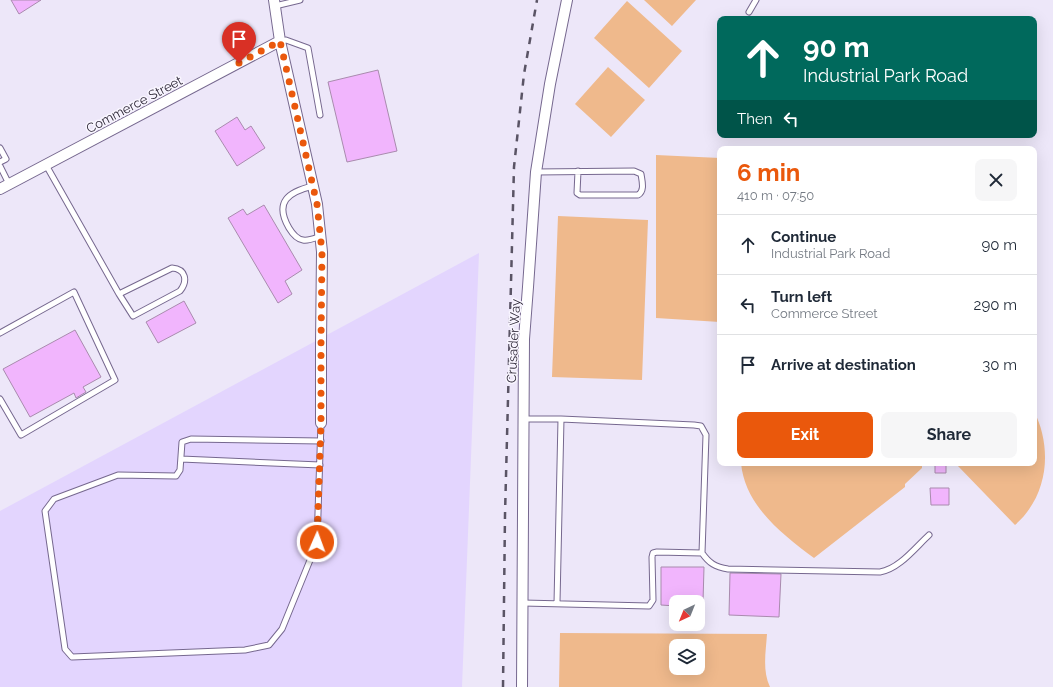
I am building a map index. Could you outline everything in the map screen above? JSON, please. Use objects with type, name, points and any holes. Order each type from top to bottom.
[{"type":"street","name":"Crusader Way","points":[[522,687],[524,339],[536,172],[550,84],[567,0]]},
{"type":"street","points":[[275,3],[280,41],[317,204],[321,236],[321,423]]},
{"type":"street","name":"Commerce Street","points":[[0,189],[280,41]]},
{"type":"lane","points":[[275,3],[300,0]]},
{"type":"lane","points":[[749,12],[756,0]]},
{"type":"lane","points":[[280,41],[286,40],[308,48],[320,115]]},
{"type":"lane","points":[[0,148],[6,159],[0,162]]},
{"type":"lane","points":[[46,165],[119,294],[133,316],[180,291],[184,286],[185,279],[183,273],[172,268],[119,294]]},
{"type":"lane","points":[[0,166],[10,184]]},
{"type":"lane","points":[[536,172],[578,171],[638,172],[641,174],[642,191],[638,195],[580,195],[577,193],[578,171]]},
{"type":"lane","points":[[313,186],[297,190],[285,200],[282,207],[283,215],[292,233],[298,239],[311,240],[321,236]]},
{"type":"lane","points":[[0,333],[74,292],[115,380],[21,435],[0,399]]},
{"type":"lane","points":[[524,419],[561,419],[701,426],[706,435],[702,553],[706,560],[718,568],[728,570],[887,571],[895,568],[929,535]]},
{"type":"lane","points":[[557,603],[561,419]]},
{"type":"lane","points":[[321,423],[321,441],[317,542],[282,629],[269,645],[245,650],[72,657],[65,650],[45,511],[54,499],[118,475],[176,476],[180,470],[182,442],[191,439],[321,441]]},
{"type":"lane","points":[[181,459],[320,465]]},
{"type":"lane","points":[[523,603],[649,606],[653,600],[653,553],[702,553]]},
{"type":"shaded area","points":[[644,0],[696,0],[672,26]]},
{"type":"shaded area","points":[[627,1],[682,51],[649,88],[594,38]]},
{"type":"shaded area","points":[[608,67],[645,100],[611,137],[575,104]]},
{"type":"shaded area","points":[[656,155],[717,158],[717,322],[656,318]]},
{"type":"shaded area","points":[[558,216],[648,220],[642,380],[552,377]]},
{"type":"shaded area","points":[[479,253],[462,687],[0,687],[0,511]]},
{"type":"shaded area","points":[[1037,418],[1044,441],[1045,456],[1041,486],[1035,500],[1015,525],[958,466],[1037,466]]},
{"type":"shaded area","points":[[742,466],[922,466],[922,468],[905,484],[905,487],[814,558],[778,529],[767,518],[757,506],[744,478]]},
{"type":"shaded area","points":[[560,633],[767,634],[765,667],[770,687],[559,687]]},
{"type":"building","points":[[11,0],[41,0],[19,14]]},
{"type":"building","points":[[378,70],[397,151],[347,162],[328,82]]},
{"type":"building","points":[[237,117],[245,130],[251,126],[265,148],[237,166],[215,131]]},
{"type":"building","points":[[264,205],[302,270],[285,281],[292,294],[278,303],[228,218],[243,209],[247,215]]},
{"type":"building","points":[[184,301],[196,323],[158,343],[146,322]]},
{"type":"building","points":[[75,330],[101,377],[83,387],[86,392],[76,398],[74,393],[30,417],[3,369]]},
{"type":"building","points":[[935,466],[946,466],[946,473],[935,473]]},
{"type":"building","points":[[930,488],[949,488],[949,505],[931,505]]},
{"type":"building","points":[[661,567],[704,567],[703,595],[669,595],[669,606],[661,605]]},
{"type":"building","points":[[730,573],[781,574],[779,617],[729,615]]},
{"type":"railway","points":[[503,687],[505,515],[514,167],[524,74],[537,0]]},
{"type":"route","points":[[239,63],[280,41],[317,204],[322,252],[322,295],[321,423],[317,542]]}]
